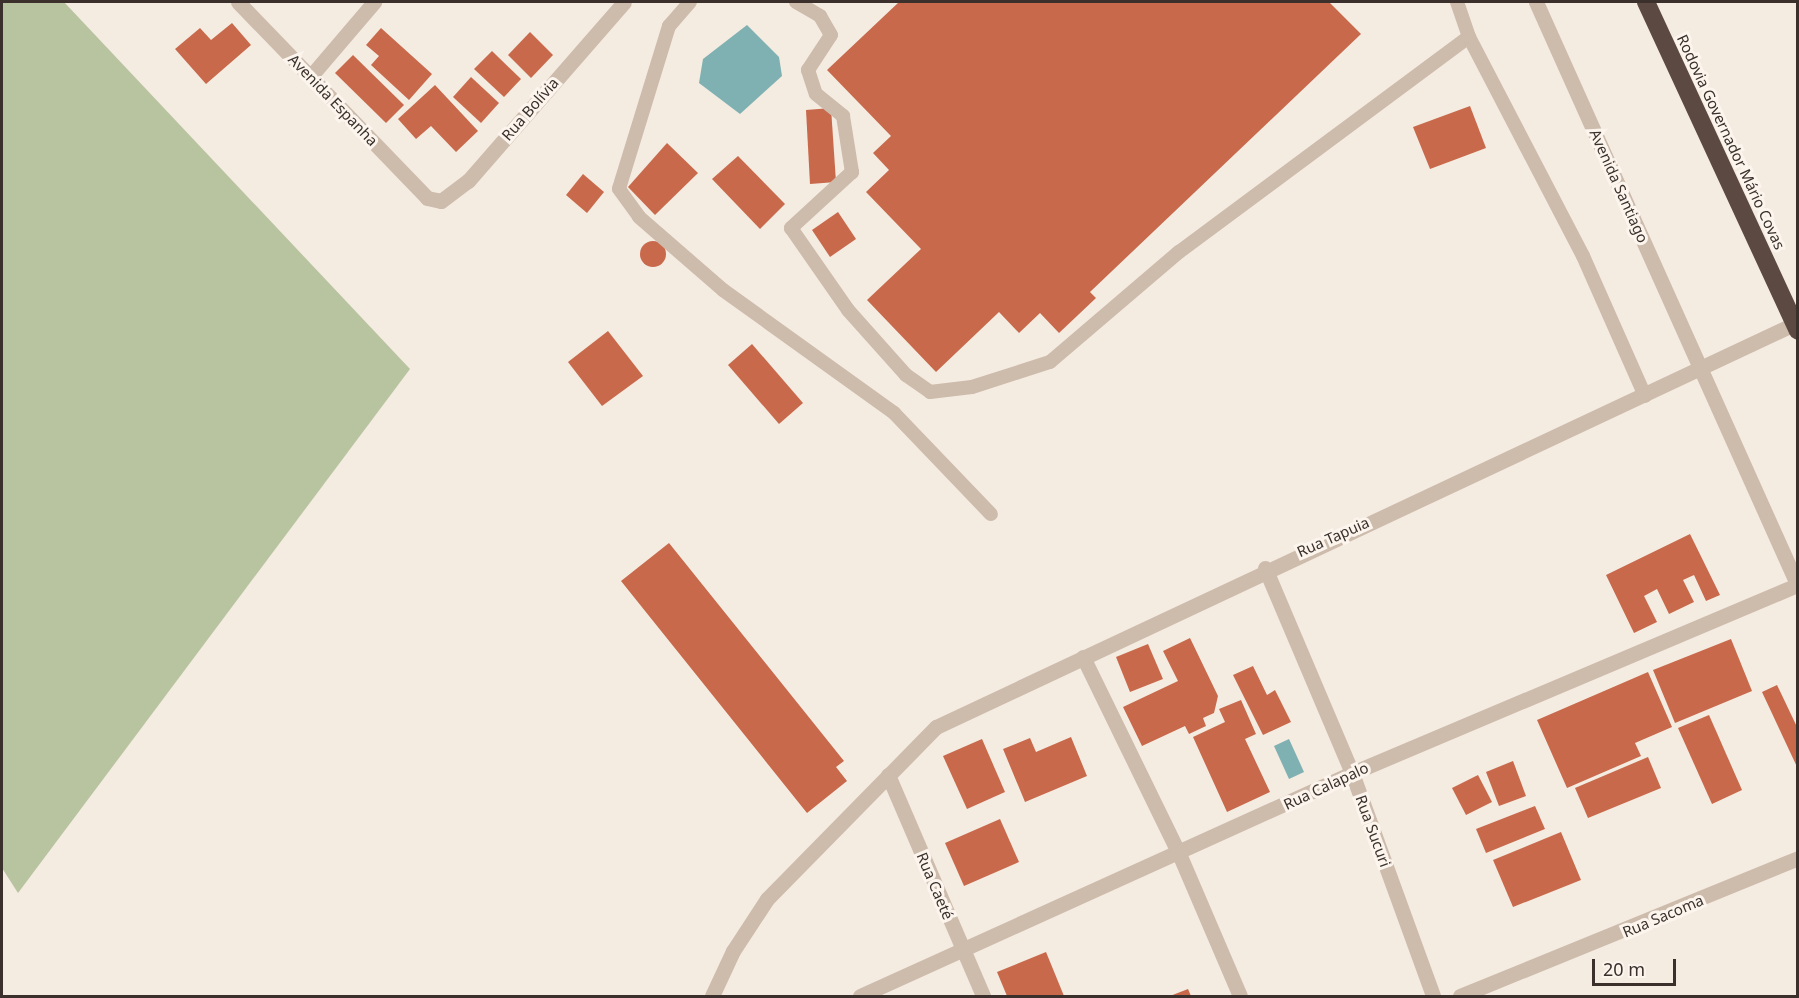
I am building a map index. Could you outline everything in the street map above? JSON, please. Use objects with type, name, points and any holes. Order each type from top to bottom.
[{"type":"highway","name":"Rodovia Governador Mário Covas","points":[[1646,2],[1796,327]]},
{"type":"street","name":"Avenida Espanha","points":[[238,2],[427,198]]},
{"type":"street","points":[[310,76],[374,2]]},
{"type":"street","name":"Rua Bolívia","points":[[427,198],[441,201],[468,181],[624,2]]},
{"type":"street","name":"Avenida Santiago","points":[[1536,2],[1797,585]]},
{"type":"street","name":"Rua Tapuia","points":[[712,996],[733,951],[767,899],[936,727],[1265,568],[1796,327]]},
{"type":"street","name":"Rua Sucuri","points":[[1265,568],[1352,773],[1433,996]]},
{"type":"street","name":"Rua Calapalo","points":[[860,996],[1180,856],[1352,773],[1797,585]]},
{"type":"street","points":[[1083,657],[1180,856],[1240,996]]},
{"type":"street","name":"Rua Caeté","points":[[888,775],[983,996]]},
{"type":"street","name":"Rua Sacoma","points":[[1460,996],[1797,858]]},
{"type":"lane","points":[[690,2],[669,26],[619,189],[639,217],[723,290],[894,413],[991,514]]},
{"type":"lane","points":[[796,2],[820,16],[831,35],[808,70],[816,94],[843,116],[852,172],[791,228],[848,310],[906,375],[930,392],[972,387],[1050,362],[1179,252],[1469,37]]},
{"type":"lane","points":[[1456,2],[1469,37],[1583,256],[1645,396]]},
{"type":"green space","points":[[2,2],[64,2],[410,369],[18,893],[2,868]]},
{"type":"water","points":[[747,25],[779,57],[782,76],[740,114],[699,83],[703,59]]},
{"type":"water","points":[[1289,739],[1304,772],[1289,779],[1274,746]]},
{"type":"building","points":[[899,2],[1329,2],[1361,34],[1090,292],[1096,298],[1059,333],[1040,313],[1019,333],[999,312],[936,372],[867,300],[921,249],[866,192],[889,170],[873,153],[891,136],[827,70]]},
{"type":"building","points":[[232,23],[251,45],[206,84],[175,49],[200,28],[211,40]]},
{"type":"building","points":[[381,28],[432,74],[409,100],[371,65],[379,56],[366,45]]},
{"type":"building","points":[[530,32],[553,55],[531,78],[508,55]]},
{"type":"building","points":[[492,51],[521,79],[504,97],[474,69]]},
{"type":"building","points":[[353,55],[404,105],[386,123],[335,73]]},
{"type":"building","points":[[471,77],[499,103],[481,123],[453,97]]},
{"type":"building","points":[[435,85],[478,131],[456,152],[431,126],[416,139],[398,119]]},
{"type":"building","points":[[1470,106],[1486,148],[1430,169],[1413,127]]},
{"type":"building","points":[[831,108],[836,182],[810,184],[806,110]]},
{"type":"building","points":[[667,143],[698,173],[655,215],[628,187]]},
{"type":"building","points":[[738,156],[785,204],[760,229],[712,179]]},
{"type":"building","points":[[583,174],[604,192],[587,213],[566,195]]},
{"type":"building","points":[[838,212],[856,239],[830,257],[812,230]]},
{"type":"building","points":[[653,241],[662,245],[666,254],[662,263],[653,267],[644,263],[640,254],[644,245]]},
{"type":"building","points":[[608,331],[643,376],[602,406],[568,362]]},
{"type":"building","points":[[752,344],[803,403],[779,424],[728,365]]},
{"type":"building","points":[[1690,534],[1720,595],[1706,601],[1694,575],[1683,580],[1694,602],[1669,614],[1657,589],[1644,596],[1657,622],[1634,633],[1606,575]]},
{"type":"building","points":[[669,543],[844,761],[836,767],[847,781],[807,813],[621,581]]},
{"type":"building","points":[[1190,638],[1218,696],[1214,713],[1203,718],[1206,726],[1189,734],[1185,726],[1142,746],[1123,707],[1178,681],[1163,651]]},
{"type":"building","points":[[1731,639],[1752,691],[1675,723],[1653,670]]},
{"type":"building","points":[[1148,644],[1163,679],[1130,692],[1116,657]]},
{"type":"building","points":[[1253,666],[1267,695],[1275,690],[1291,722],[1263,735],[1233,675]]},
{"type":"building","points":[[1648,672],[1672,727],[1635,743],[1641,756],[1567,788],[1537,720]]},
{"type":"building","points":[[1777,685],[1798,729],[1798,769],[1762,692]]},
{"type":"building","points":[[1241,700],[1256,734],[1245,739],[1270,792],[1227,812],[1193,737],[1225,722],[1219,709]]},
{"type":"building","points":[[1709,715],[1742,790],[1712,804],[1678,728]]},
{"type":"building","points":[[1071,737],[1087,776],[1025,802],[1003,749],[1030,738],[1036,752]]},
{"type":"building","points":[[982,739],[1005,792],[967,809],[943,756]]},
{"type":"building","points":[[1648,757],[1661,788],[1588,818],[1575,788]]},
{"type":"building","points":[[1513,761],[1526,796],[1499,806],[1486,772]]},
{"type":"building","points":[[1478,775],[1492,802],[1466,815],[1452,788]]},
{"type":"building","points":[[1535,806],[1545,829],[1486,853],[1476,829]]},
{"type":"building","points":[[1000,819],[1019,862],[964,886],[945,843]]},
{"type":"building","points":[[1561,832],[1581,880],[1513,907],[1493,860]]},
{"type":"building","points":[[1046,952],[1064,996],[1007,996],[997,972]]},
{"type":"building","points":[[1188,989],[1191,996],[1170,996]]}]
